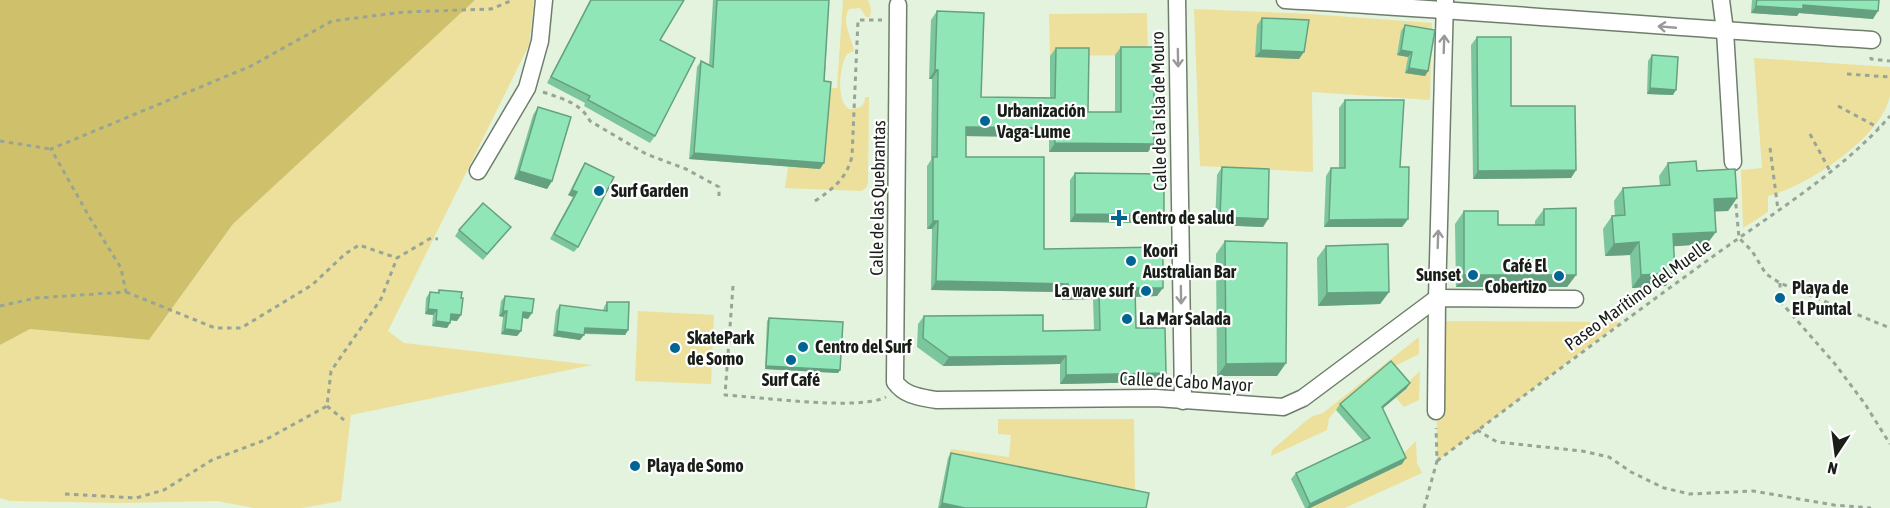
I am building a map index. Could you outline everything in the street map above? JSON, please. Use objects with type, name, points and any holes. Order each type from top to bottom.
[{"type":"street","points":[[478,171],[527,88],[540,41],[544,0]]},
{"type":"street","name":"Calle de la Isla de Mouro","points":[[1177,0],[1183,401]]},
{"type":"street","points":[[1285,0],[1445,4],[1725,31],[1872,40]]},
{"type":"street","points":[[1721,0],[1733,162]]},
{"type":"street","points":[[1436,411],[1445,4]]},
{"type":"street","name":"Calle de las Quebrantas","points":[[899,6],[895,382],[900,390]]},
{"type":"street","points":[[1437,298],[1575,299]]},
{"type":"street","name":"Calle de Cabo Mayor","points":[[900,390],[936,400],[1156,398],[1283,407],[1303,398],[1437,298]]},
{"type":"path","points":[[0,141],[51,149],[251,66],[332,21],[404,12],[491,9],[513,0]]},
{"type":"path","points":[[815,201],[840,181],[849,170],[852,156],[858,20],[899,6]]},
{"type":"path","points":[[1847,74],[1890,76]]},
{"type":"path","points":[[527,88],[579,105],[586,112],[590,121],[646,154],[686,169],[719,187],[719,196]]},
{"type":"path","points":[[1838,106],[1879,128]]},
{"type":"path","name":"Paseo Marítimo del Muelle","points":[[1437,461],[1830,171],[1872,136],[1890,116]]},
{"type":"path","points":[[1810,134],[1830,171]]},
{"type":"path","points":[[1770,148],[1778,210]]},
{"type":"path","points":[[51,149],[121,268],[126,292]]},
{"type":"path","points":[[1735,194],[1739,238],[1752,251],[1766,274],[1780,283],[1890,328]]},
{"type":"path","points":[[327,406],[331,371],[381,299],[397,258],[431,238],[438,239]]},
{"type":"path","points":[[0,306],[36,298],[126,292],[215,328],[241,328],[312,285],[339,259],[359,245],[397,258]]},
{"type":"path","points":[[1780,283],[1780,301],[1835,364],[1865,404],[1890,444]]},
{"type":"path","points":[[733,286],[725,395],[851,403],[877,402],[900,390]]},
{"type":"path","points":[[327,406],[344,420]]},
{"type":"path","points":[[64,494],[136,498],[164,490],[212,460],[265,440],[327,406]]},
{"type":"path","points":[[1424,508],[1437,461],[1436,411]]},
{"type":"path","points":[[1477,430],[1497,441],[1582,451],[1609,457],[1664,488],[1690,494],[1753,491],[1834,505],[1871,508]]},
{"type":"shaded area","points":[[0,0],[475,0],[233,224],[149,340],[30,329],[0,345]]},
{"type":"shaded area","points":[[475,0],[534,0],[529,45],[388,331],[404,343],[592,365],[351,415],[341,501],[302,508],[254,508],[217,501],[119,503],[10,501],[0,498],[0,345],[30,329],[149,340],[233,224]]},
{"type":"shaded area","points":[[843,0],[868,0],[871,9],[870,17],[866,17],[860,8],[849,9],[846,19],[854,51],[847,54],[844,60],[840,83],[842,99],[849,109],[861,107],[865,97],[869,97],[868,183],[861,191],[785,188],[788,167],[826,88],[837,88]]},
{"type":"shaded area","points":[[1194,9],[1310,14],[1432,23],[1430,100],[1312,92],[1313,172],[1200,166]]},
{"type":"shaded area","points":[[1147,13],[1148,55],[1050,56],[1049,14]]},
{"type":"shaded area","points":[[1754,58],[1890,67],[1890,95],[1884,111],[1858,143],[1821,171],[1784,191],[1768,196],[1768,212],[1743,228],[1741,170],[1762,168]]},
{"type":"shaded area","name":"SkatePark de Somo","points":[[638,311],[714,315],[711,384],[635,381]]},
{"type":"shaded area","points":[[1436,321],[1621,322],[1437,461]]},
{"type":"shaded area","points":[[1419,337],[1419,354],[1389,369],[1386,367],[1336,410],[1329,418],[1327,430],[1271,456],[1272,450],[1307,420],[1323,413]]},
{"type":"shaded area","points":[[1420,371],[1419,400],[1404,407],[1396,398],[1406,390],[1403,387]]},
{"type":"shaded area","points":[[998,419],[1134,419],[1135,496],[948,458],[951,449],[1009,457],[1011,435],[998,434]]},
{"type":"shaded area","points":[[1416,441],[1417,463],[1422,473],[1345,508],[1310,508],[1401,464],[1399,458]]},
{"type":"building","points":[[591,0],[684,0],[660,40],[695,58],[655,136],[588,100],[590,96],[551,77]]},
{"type":"building","points":[[717,0],[829,0],[824,81],[831,82],[824,163],[694,153],[701,61],[713,67]]},
{"type":"building","points":[[1757,0],[1879,0],[1878,11],[1803,5],[1803,9],[1756,6]]},
{"type":"building","points":[[937,11],[984,13],[981,97],[1055,98],[1056,48],[1089,48],[1088,112],[1121,112],[1121,47],[1154,47],[1154,144],[1055,143],[1055,128],[966,127],[966,157],[1044,157],[1044,249],[1163,247],[1163,288],[1135,288],[1136,328],[1165,328],[1166,373],[1066,375],[1066,356],[949,357],[923,338],[924,316],[1043,315],[1043,331],[1100,330],[1099,291],[1068,291],[1068,284],[936,281],[938,221],[933,221],[933,157],[937,157],[938,70],[935,70]]},
{"type":"building","points":[[1262,18],[1309,20],[1304,52],[1261,50]]},
{"type":"building","points":[[1405,25],[1435,30],[1428,71],[1409,68],[1412,52],[1401,50]]},
{"type":"building","points":[[1477,37],[1511,37],[1511,106],[1575,106],[1576,170],[1478,171]]},
{"type":"building","points":[[1652,55],[1678,57],[1676,90],[1650,88]]},
{"type":"building","points":[[1345,100],[1404,100],[1400,167],[1409,167],[1408,219],[1329,220],[1331,168],[1345,168]]},
{"type":"building","points":[[538,107],[571,117],[552,181],[519,171]]},
{"type":"building","points":[[1696,161],[1697,171],[1735,169],[1737,198],[1714,199],[1716,232],[1673,234],[1675,273],[1641,275],[1639,242],[1614,244],[1612,216],[1625,215],[1623,188],[1670,185],[1668,163]]},
{"type":"building","points":[[585,163],[614,177],[578,247],[554,234],[577,192],[572,190]]},
{"type":"building","points":[[1222,167],[1269,169],[1268,219],[1220,217]]},
{"type":"building","points":[[1075,173],[1164,174],[1164,215],[1075,214]]},
{"type":"building","points":[[483,203],[511,227],[487,254],[459,230]]},
{"type":"building","points":[[1576,208],[1576,275],[1464,275],[1464,211],[1498,211],[1498,225],[1544,225],[1544,209]]},
{"type":"building","points":[[1225,241],[1287,243],[1286,363],[1226,364]]},
{"type":"building","points":[[1388,244],[1389,292],[1327,293],[1326,246]]},
{"type":"building","points":[[439,290],[462,292],[461,315],[451,314],[450,323],[436,321],[437,310],[428,309],[430,292],[439,293]]},
{"type":"building","points":[[505,296],[534,299],[532,313],[523,312],[521,331],[505,329],[507,311],[503,311]]},
{"type":"building","points":[[607,302],[629,302],[628,330],[585,328],[584,335],[557,331],[560,305],[607,311]]},
{"type":"building","name":"Centro del Surf","points":[[769,318],[843,322],[840,370],[766,366]]},
{"type":"building","points":[[1391,361],[1410,383],[1382,407],[1406,458],[1310,504],[1296,473],[1370,438],[1340,404]]},
{"type":"building","points":[[951,453],[1149,493],[1146,508],[965,508],[942,503]]},
{"type":"place","name":"Urbanización Vaga-Lume","points":[[985,121]]},
{"type":"place","name":"Surf Garden","points":[[599,191]]},
{"type":"place","name":"Centro de salud","points":[[1119,218]]},
{"type":"place","name":"Koori Australian Bar","points":[[1131,261]]},
{"type":"place","name":"Sunset","points":[[1473,275]]},
{"type":"place","name":"Café El Cobertizo","points":[[1559,276]]},
{"type":"place","name":"La wave surf","points":[[1146,291]]},
{"type":"place","name":"Playa de El Puntal","points":[[1780,298]]},
{"type":"place","name":"La Mar Salada","points":[[1127,319]]},
{"type":"place","name":"Centro del Surf","points":[[803,347]]},
{"type":"place","name":"SkatePark de Somo","points":[[675,348]]},
{"type":"place","name":"Surf Café","points":[[791,360]]},
{"type":"place","name":"Playa de Somo","points":[[635,466]]}]
